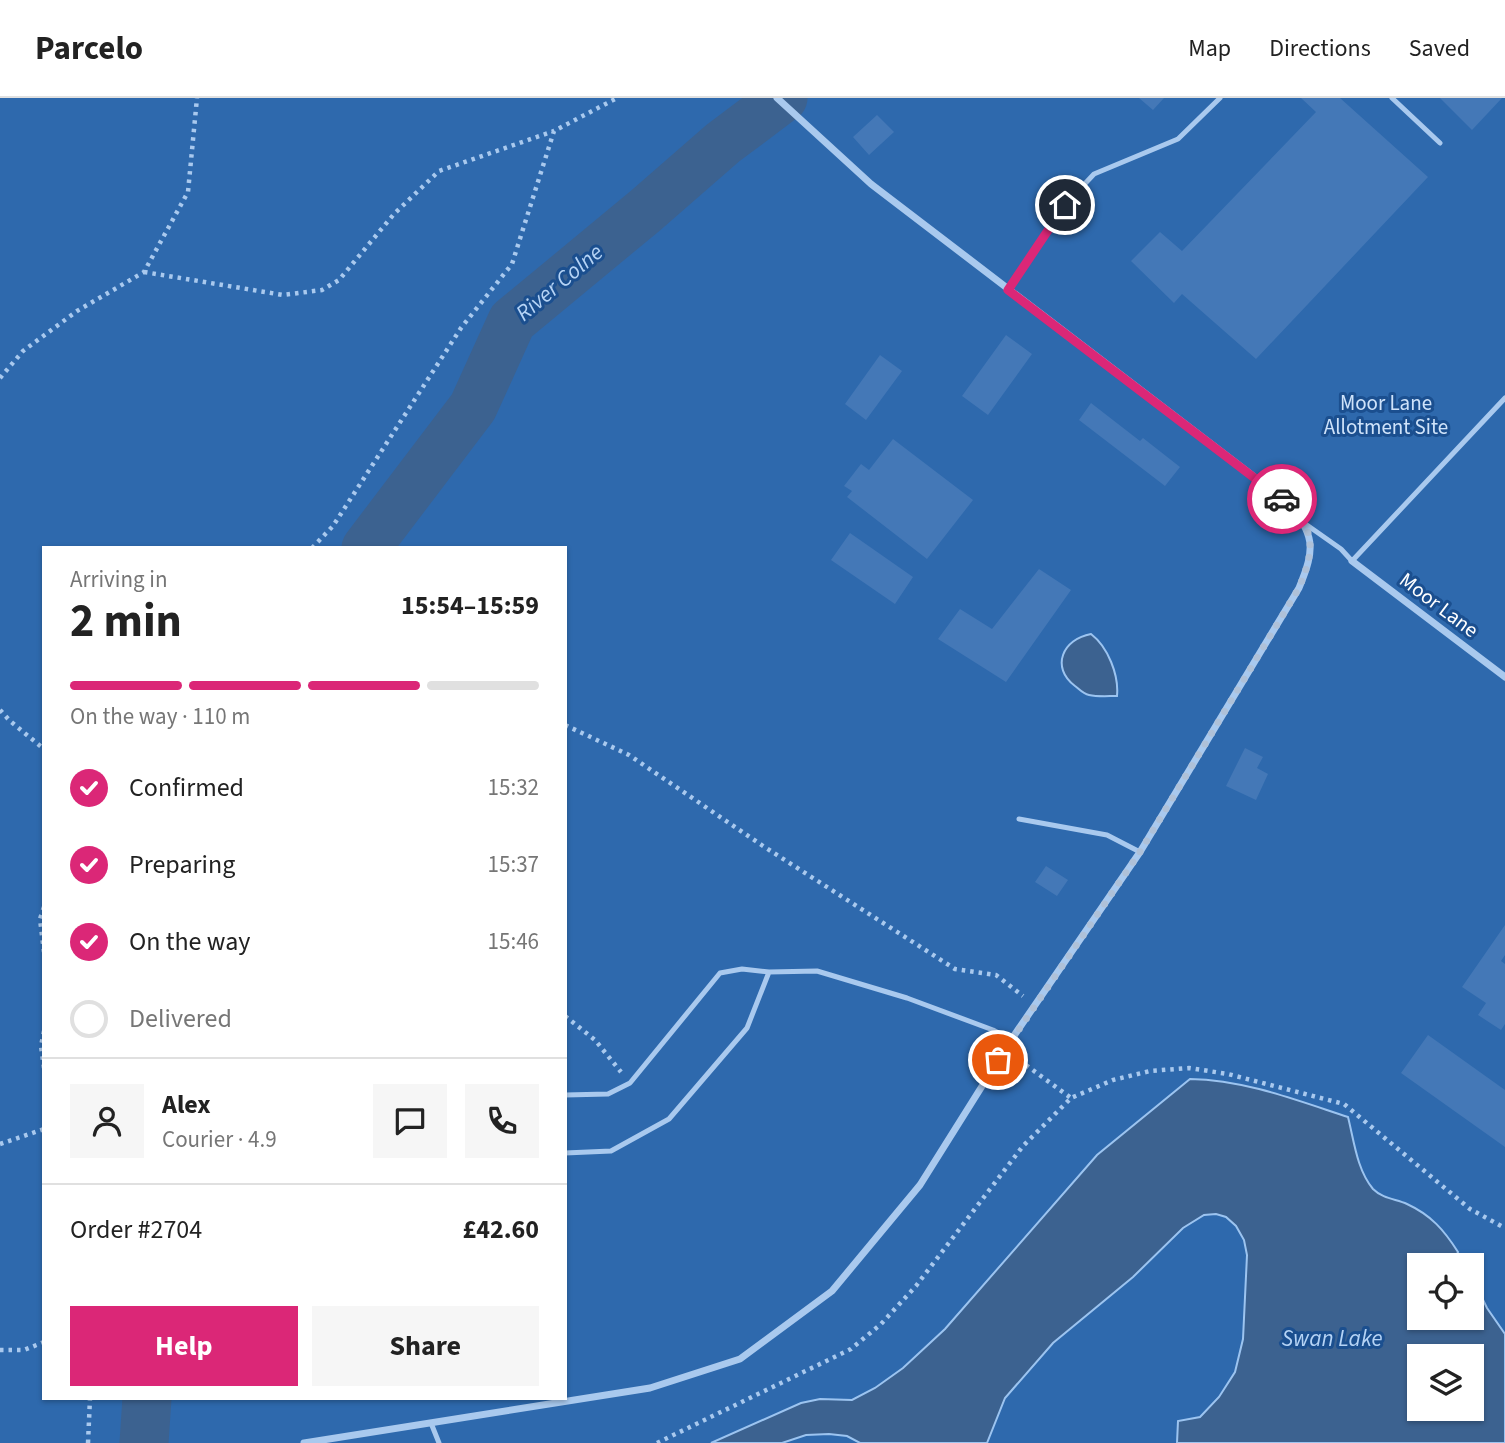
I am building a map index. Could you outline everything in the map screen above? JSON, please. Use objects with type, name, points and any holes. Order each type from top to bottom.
[{"type":"street","points":[[304,1443],[650,1388],[740,1359],[832,1292],[920,1185],[1011,1040],[1140,852],[1299,588],[1310,560],[1310,535],[1286,501],[871,184],[777,98]]},
{"type":"street","name":"Moor Lane","points":[[1352,561],[1505,677]]},
{"type":"lane","points":[[1008,290],[1065,205],[1094,174],[1178,139],[1220,98]]},
{"type":"lane","points":[[1392,98],[1440,143]]},
{"type":"lane","points":[[1304,523],[1341,549],[1352,561],[1505,398]]},
{"type":"lane","points":[[1019,819],[1107,835],[1140,852]]},
{"type":"lane","points":[[567,1095],[608,1094],[630,1083],[720,973],[742,969],[769,972],[817,971],[907,998],[993,1030],[1011,1040]]},
{"type":"lane","points":[[567,1153],[611,1151],[669,1119],[747,1028],[769,972]]},
{"type":"lane","points":[[431,1423],[439,1443]]},
{"type":"path","points":[[0,378],[23,351],[77,311],[144,272],[188,192],[197,98]]},
{"type":"path","points":[[144,272],[283,295],[322,290],[339,281],[394,215],[439,171],[554,131],[617,98]]},
{"type":"path","points":[[314,546],[333,526],[461,328],[512,264],[554,131]]},
{"type":"path","points":[[0,710],[42,747]]},
{"type":"path","points":[[567,726],[629,755],[955,969],[996,975],[1036,1006]]},
{"type":"path","points":[[42,913],[42,936]]},
{"type":"path","points":[[567,1018],[595,1040],[630,1083]]},
{"type":"path","points":[[1025,1052],[1018,1061],[1071,1098]]},
{"type":"path","points":[[657,1443],[850,1349],[881,1324],[916,1286],[1023,1146],[1071,1098],[1114,1080],[1150,1071],[1189,1068],[1228,1074],[1344,1104],[1470,1209],[1505,1228]]},
{"type":"path","points":[[1,1144],[42,1130]]},
{"type":"path","points":[[0,1350],[24,1350],[42,1343]]},
{"type":"path","points":[[88,1443],[90,1400]]},
{"type":"green space","name":"Moor Lane Allotment Site","points":[[0,98],[1505,98],[1505,1443],[0,1443]]},
{"type":"water","points":[[1091,634],[1103,646],[1111,662],[1117,696],[1085,694],[1067,679],[1063,671],[1063,655],[1067,648],[1081,637]]},
{"type":"water","name":"Swan Lake","points":[[1190,1079],[1231,1083],[1348,1117],[1360,1164],[1373,1189],[1423,1213],[1442,1230],[1458,1253],[1407,1253],[1407,1330],[1484,1330],[1484,1302],[1505,1334],[1505,1443],[1177,1443],[1178,1421],[1200,1417],[1219,1397],[1235,1372],[1243,1339],[1247,1255],[1244,1240],[1236,1226],[1226,1217],[1216,1214],[1204,1215],[1183,1228],[1133,1277],[1053,1343],[1005,1398],[987,1443],[860,1443],[847,1436],[829,1434],[806,1435],[782,1443],[711,1443],[801,1403],[820,1399],[852,1400],[903,1368],[945,1329],[1097,1155]]},
{"type":"building","points":[[1139,98],[1164,98],[1153,110]]},
{"type":"building","points":[[1301,98],[1340,98],[1428,177],[1256,359],[1182,294],[1174,303],[1131,261],[1160,232],[1182,251],[1316,112]]},
{"type":"building","points":[[1440,98],[1502,98],[1472,130]]},
{"type":"building","points":[[877,115],[894,132],[869,155],[853,137]]},
{"type":"building","points":[[1006,335],[1032,354],[988,415],[962,396]]},
{"type":"building","points":[[880,355],[902,371],[866,420],[845,404]]},
{"type":"building","points":[[1091,403],[1140,441],[1143,438],[1180,467],[1165,486],[1079,420]]},
{"type":"building","points":[[893,439],[973,500],[927,559],[847,497],[852,491],[844,486],[861,464],[869,470]]},
{"type":"building","points":[[850,533],[913,577],[895,604],[831,560]]},
{"type":"building","points":[[1039,569],[1071,590],[1006,682],[938,639],[960,609],[992,629]]},
{"type":"building","points":[[1245,748],[1263,757],[1257,768],[1268,774],[1256,800],[1226,786]]},
{"type":"building","points":[[1046,866],[1068,880],[1057,896],[1035,882]]},
{"type":"building","points":[[1505,925],[1505,955],[1501,961],[1505,964],[1505,1024],[1501,1030],[1478,1015],[1486,1003],[1462,987]]},
{"type":"building","points":[[1428,1035],[1505,1090],[1505,1147],[1401,1073]]},
{"type":"waterway","name":"River Colne","points":[[368,546],[473,407],[512,321],[723,143],[783,98]]},
{"type":"waterway","name":"River Colne","points":[[144,1443],[147,1400]]},
{"type":"way so far","points":[[998,1060],[1140,852],[1299,588],[1310,560],[1311,539],[1304,523],[1282,499]]},
{"type":"route","points":[[1065,205],[1008,290],[1282,499]]}]
